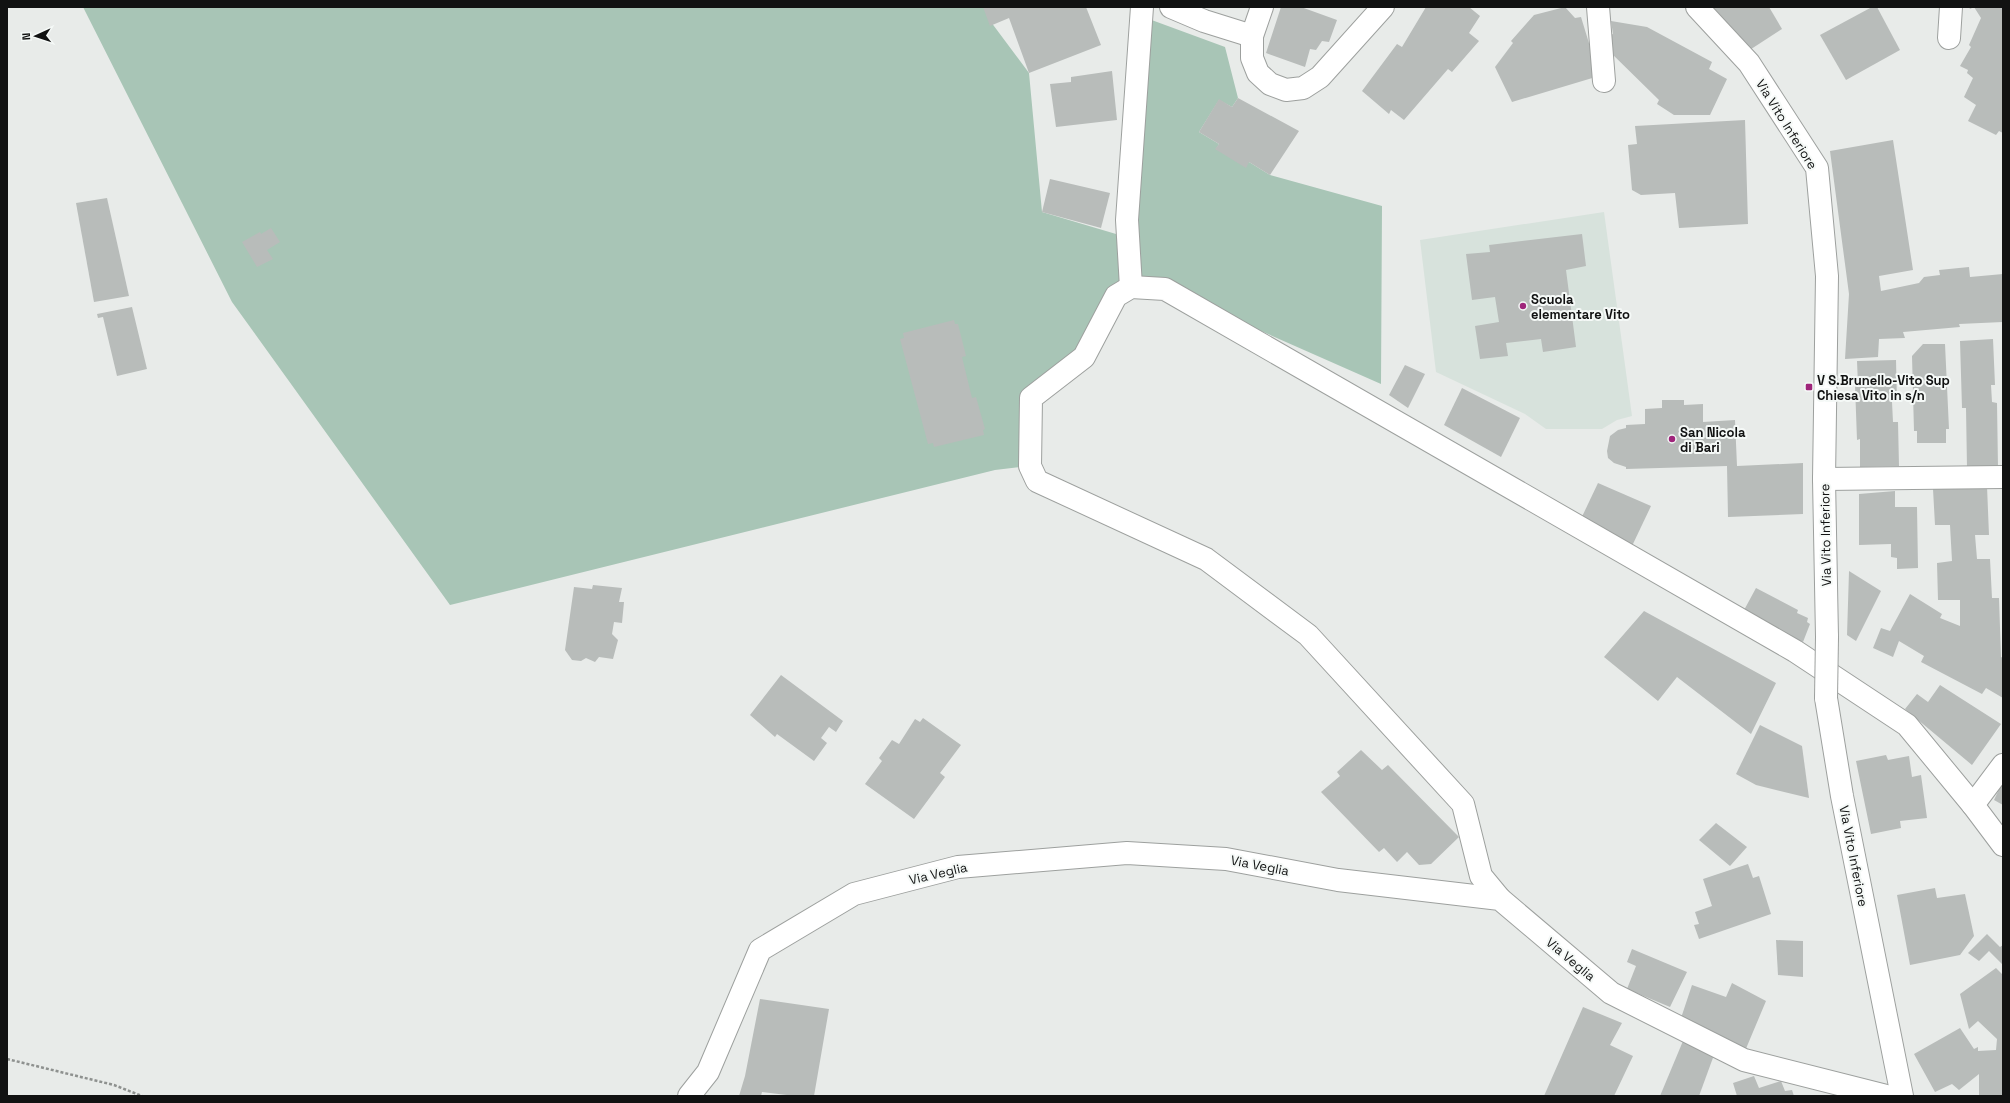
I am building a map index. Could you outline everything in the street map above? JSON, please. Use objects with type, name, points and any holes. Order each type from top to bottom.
[{"type":"street","points":[[1130,287],[1126,220],[1142,7]]},
{"type":"street","points":[[1171,7],[1204,21],[1252,36]]},
{"type":"street","points":[[1262,7],[1252,36],[1252,58],[1258,73],[1270,84],[1286,90],[1303,88],[1320,77],[1383,7]]},
{"type":"street","points":[[1598,7],[1604,81]]},
{"type":"street","name":"Via Vito Inferiore","points":[[1697,7],[1749,63],[1816,168],[1827,276],[1824,479],[1827,638],[1826,698],[1842,796],[1902,1096]]},
{"type":"street","points":[[1949,38],[1951,7]]},
{"type":"street","points":[[1500,899],[1481,876],[1463,804],[1308,635],[1206,560],[1037,481],[1030,466],[1031,398],[1084,357],[1116,296],[1130,287],[1166,289],[1795,651],[1907,725],[1973,805],[2003,845]]},
{"type":"street","points":[[1824,479],[2003,477]]},
{"type":"street","points":[[1973,805],[2003,764]]},
{"type":"street","name":"Via Veglia","points":[[689,1096],[708,1072],[760,950],[854,894],[958,867],[1128,853],[1226,859],[1338,880],[1500,899],[1611,993],[1744,1060],[1886,1096]]},
{"type":"path","points":[[7,1059],[114,1085],[142,1096]]},
{"type":"shaded area","name":"Scuola elementare Vito","points":[[1604,212],[1632,416],[1617,420],[1602,429],[1546,429],[1525,414],[1436,372],[1420,240]]},
{"type":"green space","points":[[83,7],[984,7],[988,18],[1029,73],[1042,212],[1116,234],[1138,15],[1225,47],[1238,98],[1232,107],[1219,100],[1199,132],[1219,144],[1216,149],[1249,162],[1270,175],[1382,206],[1381,384],[1166,289],[1131,287],[1084,357],[1031,398],[1030,466],[995,470],[450,605],[232,302]]},
{"type":"building","points":[[983,7],[1086,7],[1101,45],[1029,73],[1009,18],[990,26]]},
{"type":"building","points":[[1281,7],[1301,7],[1337,20],[1329,42],[1322,41],[1316,50],[1310,49],[1305,67],[1266,53]]},
{"type":"building","points":[[1426,7],[1469,7],[1480,16],[1469,33],[1479,41],[1452,72],[1448,69],[1404,120],[1391,110],[1389,114],[1362,91],[1397,44],[1402,47]]},
{"type":"building","points":[[1565,7],[1575,18],[1581,17],[1599,76],[1512,102],[1495,67],[1513,43],[1511,41],[1534,15]]},
{"type":"building","points":[[1706,7],[1769,7],[1782,29],[1745,53]]},
{"type":"building","points":[[1872,7],[1877,7],[1900,50],[1846,80],[1820,35]]},
{"type":"building","points":[[1974,7],[2003,7],[2003,133],[1999,131],[1996,135],[1968,121],[1976,105],[1964,97],[1973,78],[1967,73],[1968,70],[1960,66],[1971,47],[1969,45],[1981,18]]},
{"type":"building","points":[[1611,21],[1647,27],[1712,62],[1709,69],[1727,79],[1710,115],[1674,115],[1657,104],[1659,100],[1608,50],[1603,38],[1613,34]]},
{"type":"building","points":[[1112,71],[1117,120],[1056,127],[1050,84],[1071,82],[1071,77]]},
{"type":"building","points":[[1238,98],[1299,131],[1270,175],[1249,162],[1246,168],[1215,149],[1219,144],[1199,132],[1219,99],[1232,107]]},
{"type":"building","points":[[1745,120],[1748,224],[1679,228],[1675,193],[1641,195],[1632,190],[1628,145],[1637,144],[1635,126]]},
{"type":"building","points":[[1893,140],[1913,270],[1879,276],[1881,291],[1919,283],[1924,277],[1940,275],[1939,270],[1969,267],[1970,277],[2003,274],[2003,322],[1959,324],[1960,327],[1903,332],[1905,338],[1879,339],[1878,357],[1845,359],[1849,294],[1830,151]]},
{"type":"building","points":[[1050,179],[1110,193],[1101,228],[1042,212]]},
{"type":"building","points":[[107,198],[129,296],[94,302],[76,203]]},
{"type":"building","points":[[271,228],[280,242],[267,250],[273,259],[257,267],[242,242]]},
{"type":"building","points":[[1582,234],[1586,266],[1566,270],[1576,347],[1543,352],[1541,339],[1506,343],[1508,356],[1480,359],[1475,326],[1499,322],[1495,297],[1472,300],[1466,254],[1490,252],[1489,245]]},
{"type":"building","points":[[132,307],[147,369],[117,376],[103,317],[98,318],[97,314]]},
{"type":"building","points":[[954,320],[955,324],[958,324],[966,356],[962,357],[972,398],[976,397],[985,429],[983,430],[984,435],[934,447],[933,443],[928,444],[900,339],[904,338],[903,333]]},
{"type":"building","points":[[1993,339],[1995,385],[1991,385],[1992,402],[1997,403],[1998,468],[1967,468],[1966,408],[1962,408],[1960,341]]},
{"type":"building","points":[[1923,344],[1945,344],[1949,429],[1946,429],[1946,443],[1917,443],[1917,431],[1914,431],[1912,356]]},
{"type":"building","points":[[1896,360],[1897,402],[1892,402],[1893,422],[1898,422],[1899,466],[1860,467],[1860,439],[1857,440],[1855,385],[1858,385],[1857,361]]},
{"type":"building","points":[[1405,365],[1425,374],[1408,408],[1389,395]]},
{"type":"building","points":[[1462,388],[1520,418],[1501,457],[1444,425]]},
{"type":"building","points":[[1662,400],[1684,400],[1684,405],[1703,404],[1703,422],[1735,420],[1737,466],[1803,463],[1803,514],[1728,517],[1727,466],[1626,469],[1626,467],[1614,463],[1608,458],[1607,451],[1610,436],[1618,430],[1626,428],[1626,425],[1645,424],[1645,409],[1662,408]]},
{"type":"building","points":[[1598,483],[1651,506],[1632,546],[1579,523]]},
{"type":"building","points":[[1987,486],[1989,535],[1975,535],[1977,559],[1990,559],[1992,598],[1999,598],[2001,657],[2003,658],[2003,698],[1986,688],[1982,694],[1921,662],[1924,656],[1899,641],[1893,657],[1873,648],[1881,628],[1890,631],[1910,594],[1942,614],[1940,618],[1960,626],[1960,600],[1938,600],[1937,563],[1952,561],[1950,525],[1935,525],[1933,489]]},
{"type":"building","points":[[1895,491],[1895,507],[1917,507],[1918,568],[1897,569],[1897,558],[1891,557],[1891,544],[1859,545],[1859,494]]},
{"type":"building","points":[[1849,571],[1881,591],[1856,641],[1847,635]]},
{"type":"building","points":[[593,585],[622,588],[619,602],[624,602],[622,623],[614,622],[612,634],[618,640],[613,659],[599,657],[595,662],[586,658],[581,661],[572,660],[565,650],[574,587],[592,589]]},
{"type":"building","points":[[1756,588],[1798,610],[1797,613],[1808,618],[1807,622],[1810,624],[1803,642],[1743,612]]},
{"type":"building","points":[[1644,611],[1776,683],[1751,734],[1677,677],[1658,701],[1604,657]]},
{"type":"building","points":[[781,675],[843,721],[836,732],[829,727],[821,738],[827,743],[814,761],[777,734],[775,737],[750,715]]},
{"type":"building","points":[[1940,685],[2001,724],[1972,765],[1905,709],[1917,694],[1928,702]]},
{"type":"building","points":[[923,718],[961,745],[940,773],[945,777],[914,819],[865,784],[882,761],[879,758],[892,740],[899,744],[915,719],[920,722]]},
{"type":"building","points":[[1760,725],[1802,746],[1809,798],[1756,785],[1736,774]]},
{"type":"building","points":[[1361,750],[1382,770],[1388,765],[1459,837],[1431,864],[1419,865],[1407,852],[1397,862],[1384,848],[1379,852],[1321,792],[1340,776],[1337,772]]},
{"type":"building","points":[[1886,755],[1888,760],[1909,756],[1912,777],[1921,775],[1927,818],[1900,821],[1901,828],[1871,834],[1856,761]]},
{"type":"building","points":[[2003,781],[2003,805],[1994,800]]},
{"type":"building","points":[[1716,823],[1747,847],[1730,866],[1699,840]]},
{"type":"building","points":[[1748,864],[1753,878],[1759,876],[1771,914],[1699,939],[1694,925],[1699,924],[1695,912],[1712,906],[1703,879]]},
{"type":"building","points":[[1935,888],[1937,898],[1965,894],[1974,936],[1960,955],[1910,965],[1897,895]]},
{"type":"building","points":[[1987,934],[2000,947],[2003,945],[2003,965],[1989,951],[1979,961],[1968,953]]},
{"type":"building","points":[[1776,940],[1803,941],[1803,977],[1778,975]]},
{"type":"building","points":[[1632,949],[1687,972],[1670,1007],[1627,989],[1636,966],[1627,962]]},
{"type":"building","points":[[1996,968],[2003,975],[2003,1096],[1979,1096],[1979,1074],[1959,1090],[1952,1084],[1935,1092],[1914,1054],[1960,1028],[1974,1049],[1978,1047],[1978,1051],[1996,1050],[1997,1039],[1978,1021],[1969,1029],[1960,994]]},
{"type":"building","points":[[1732,983],[1766,1001],[1745,1051],[1680,1021],[1692,985],[1726,997]]},
{"type":"building","points":[[760,999],[829,1009],[814,1096],[795,1096],[762,1092],[761,1096],[739,1096],[745,1076]]},
{"type":"building","points":[[1583,1007],[1622,1023],[1610,1045],[1633,1056],[1614,1096],[1544,1096]]},
{"type":"building","points":[[1683,1041],[1714,1055],[1699,1096],[1660,1096]]},
{"type":"building","points":[[1754,1076],[1759,1088],[1781,1081],[1785,1091],[1792,1090],[1794,1096],[1737,1096],[1733,1083]]},
{"type":"place","name":"Scuola elementare Vito","points":[[1523,306]]},
{"type":"place","name":"V S.Brunello-Vito Sup Chiesa Vito in s/n","points":[[1809,387]]},
{"type":"place","name":"San Nicola di Bari","points":[[1672,439]]}]
